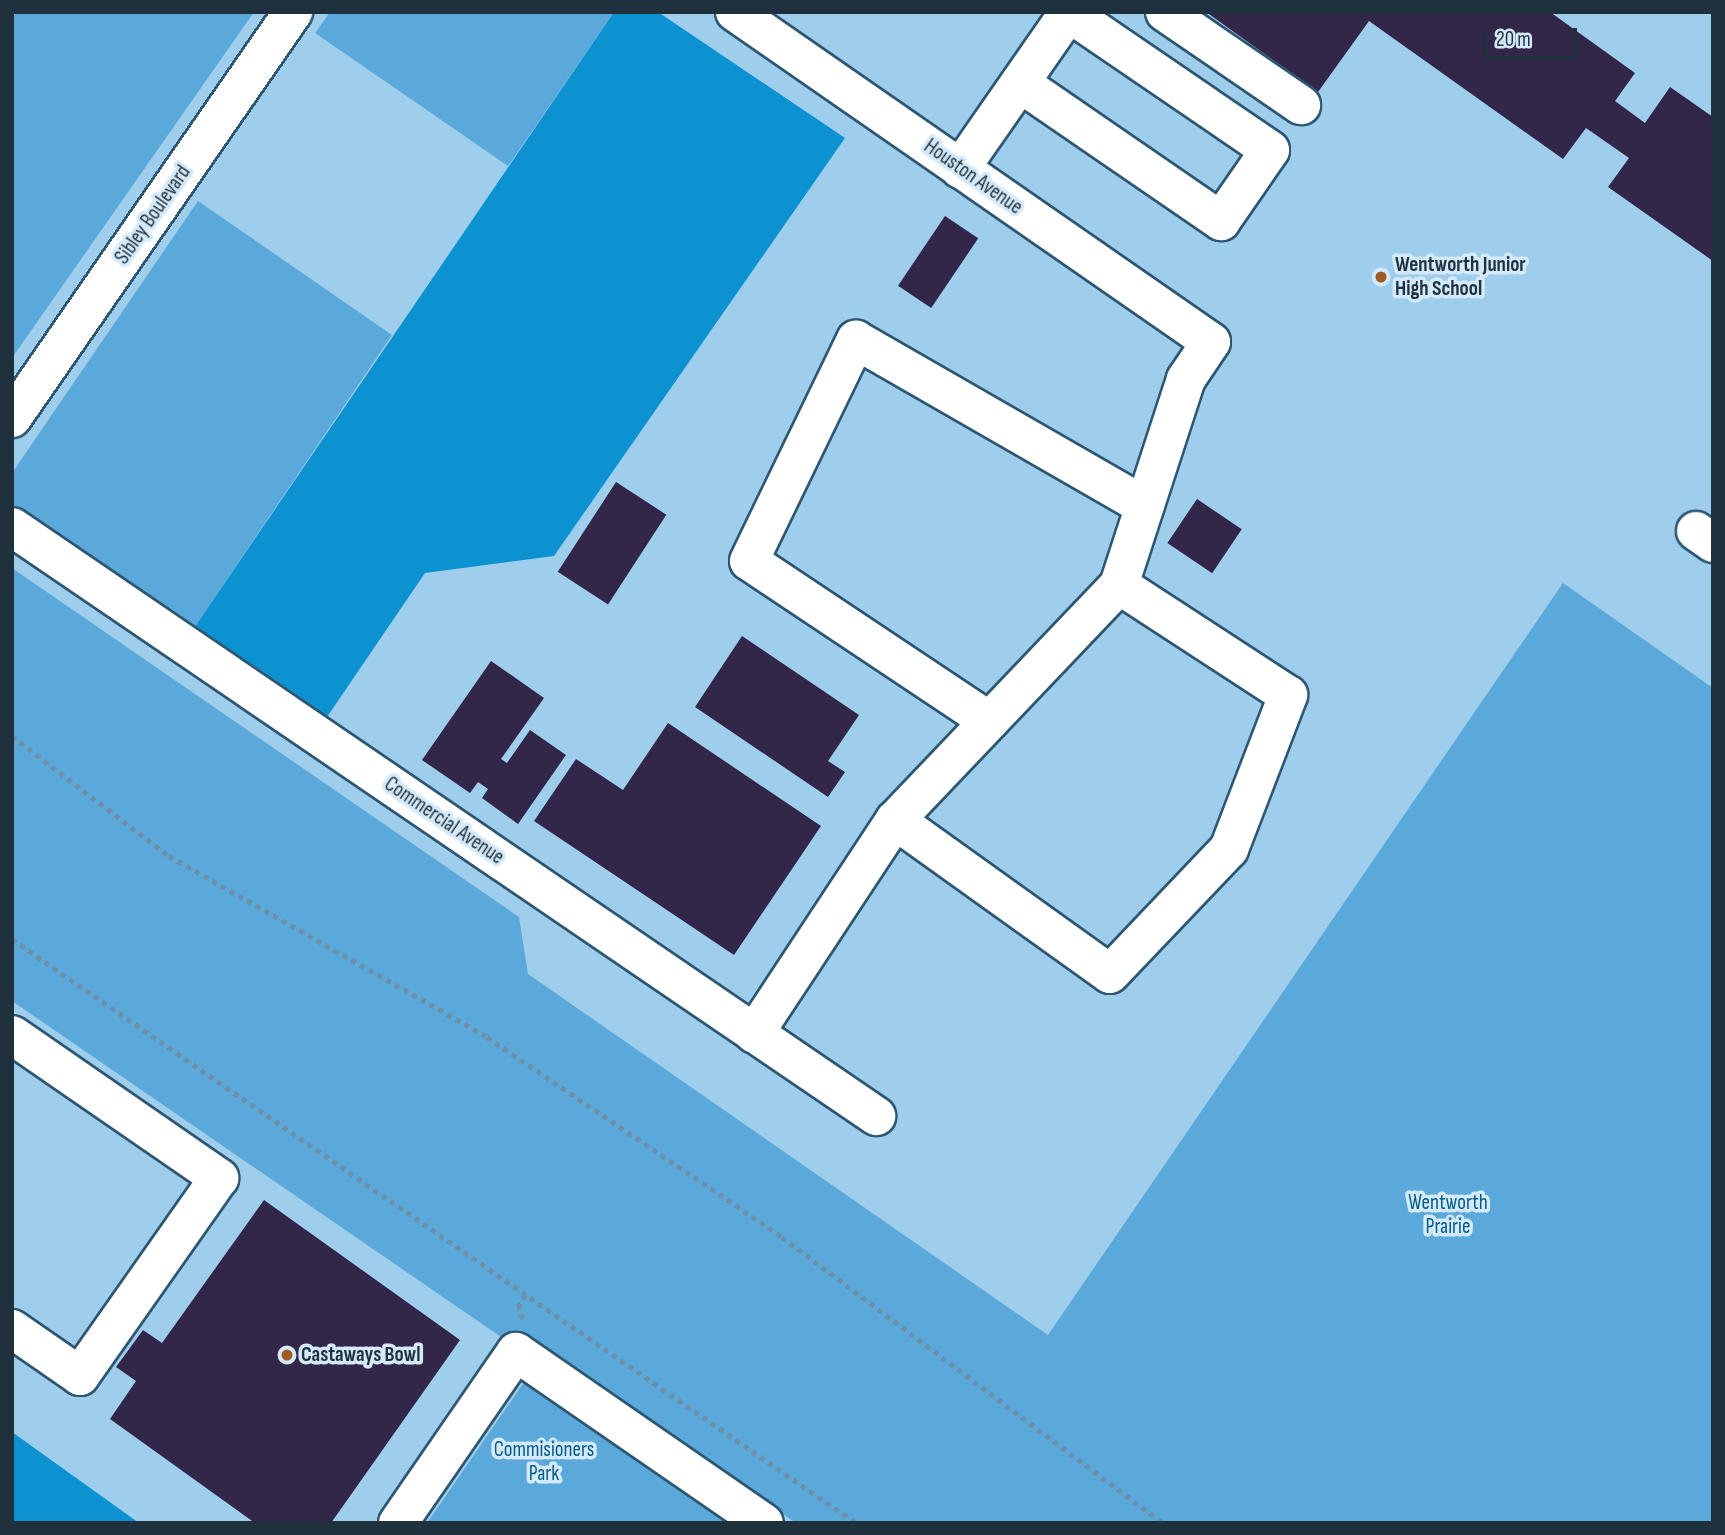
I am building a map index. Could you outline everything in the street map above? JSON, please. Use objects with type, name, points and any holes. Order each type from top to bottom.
[{"type":"street","name":"Sibley Boulevard","points":[[12,418],[293,12]]},
{"type":"street","name":"Houston Avenue","points":[[735,12],[1211,342],[1186,379],[1145,506]]},
{"type":"street","points":[[960,169],[1069,12],[1269,150],[1221,221],[1020,83]]},
{"type":"street","points":[[1166,12],[1301,106]]},
{"type":"street","points":[[754,1034],[895,820],[1119,585],[1145,506],[856,340],[749,561],[989,721]]},
{"type":"street","name":"Commercial Avenue","points":[[12,527],[876,1116]]},
{"type":"street","points":[[895,820],[1110,974],[1229,849],[1288,695],[1119,585]]},
{"type":"street","points":[[12,1035],[219,1178],[80,1376],[12,1329]]},
{"type":"street","points":[[398,1523],[516,1352],[764,1523]]},
{"type":"path","points":[[12,736],[169,856],[487,1037],[782,1237],[1163,1523]]},
{"type":"path","points":[[12,939],[856,1523]]},
{"type":"green space","points":[[12,12],[254,12],[12,358]]},
{"type":"green space","points":[[330,12],[614,12],[508,166],[315,33]]},
{"type":"green space","points":[[198,201],[392,335],[192,631],[13,507],[12,473]]},
{"type":"green space","name":"Wentworth Prairie","points":[[12,568],[519,917],[528,974],[1048,1335],[1563,583],[1713,688],[1713,1523],[796,1523],[518,1332],[504,1339],[12,1001]]},
{"type":"green space","name":"Commisioners Park","points":[[529,1375],[742,1523],[427,1523]]},
{"type":"shaded area","points":[[614,12],[658,12],[845,138],[554,556],[425,573],[327,717],[192,631]]},
{"type":"shaded area","points":[[12,1432],[139,1523],[12,1523]]},
{"type":"building","points":[[1206,12],[1550,12],[1635,73],[1615,101],[1645,123],[1670,87],[1713,117],[1713,261],[1608,187],[1629,158],[1586,128],[1563,159],[1369,21],[1318,92]]},
{"type":"building","points":[[945,216],[978,238],[931,308],[898,286]]},
{"type":"building","points":[[616,482],[666,515],[608,604],[558,572]]},
{"type":"building","points":[[1197,499],[1242,529],[1212,573],[1167,543]]},
{"type":"building","points":[[742,636],[859,715],[828,761],[845,772],[828,797],[695,707]]},
{"type":"building","points":[[491,661],[544,698],[501,759],[507,763],[530,730],[566,755],[518,824],[482,798],[488,789],[478,782],[470,793],[422,760]]},
{"type":"building","points":[[668,723],[821,826],[734,955],[534,821],[576,759],[623,790]]},
{"type":"building","name":"Castaways Bowl","points":[[264,1200],[460,1340],[331,1523],[255,1523],[110,1419],[136,1381],[116,1367],[143,1330],[162,1343]]},
{"type":"place","name":"Wentworth Junior High School","points":[[1381,277]]},
{"type":"place","name":"Castaways Bowl","points":[[287,1355]]}]
